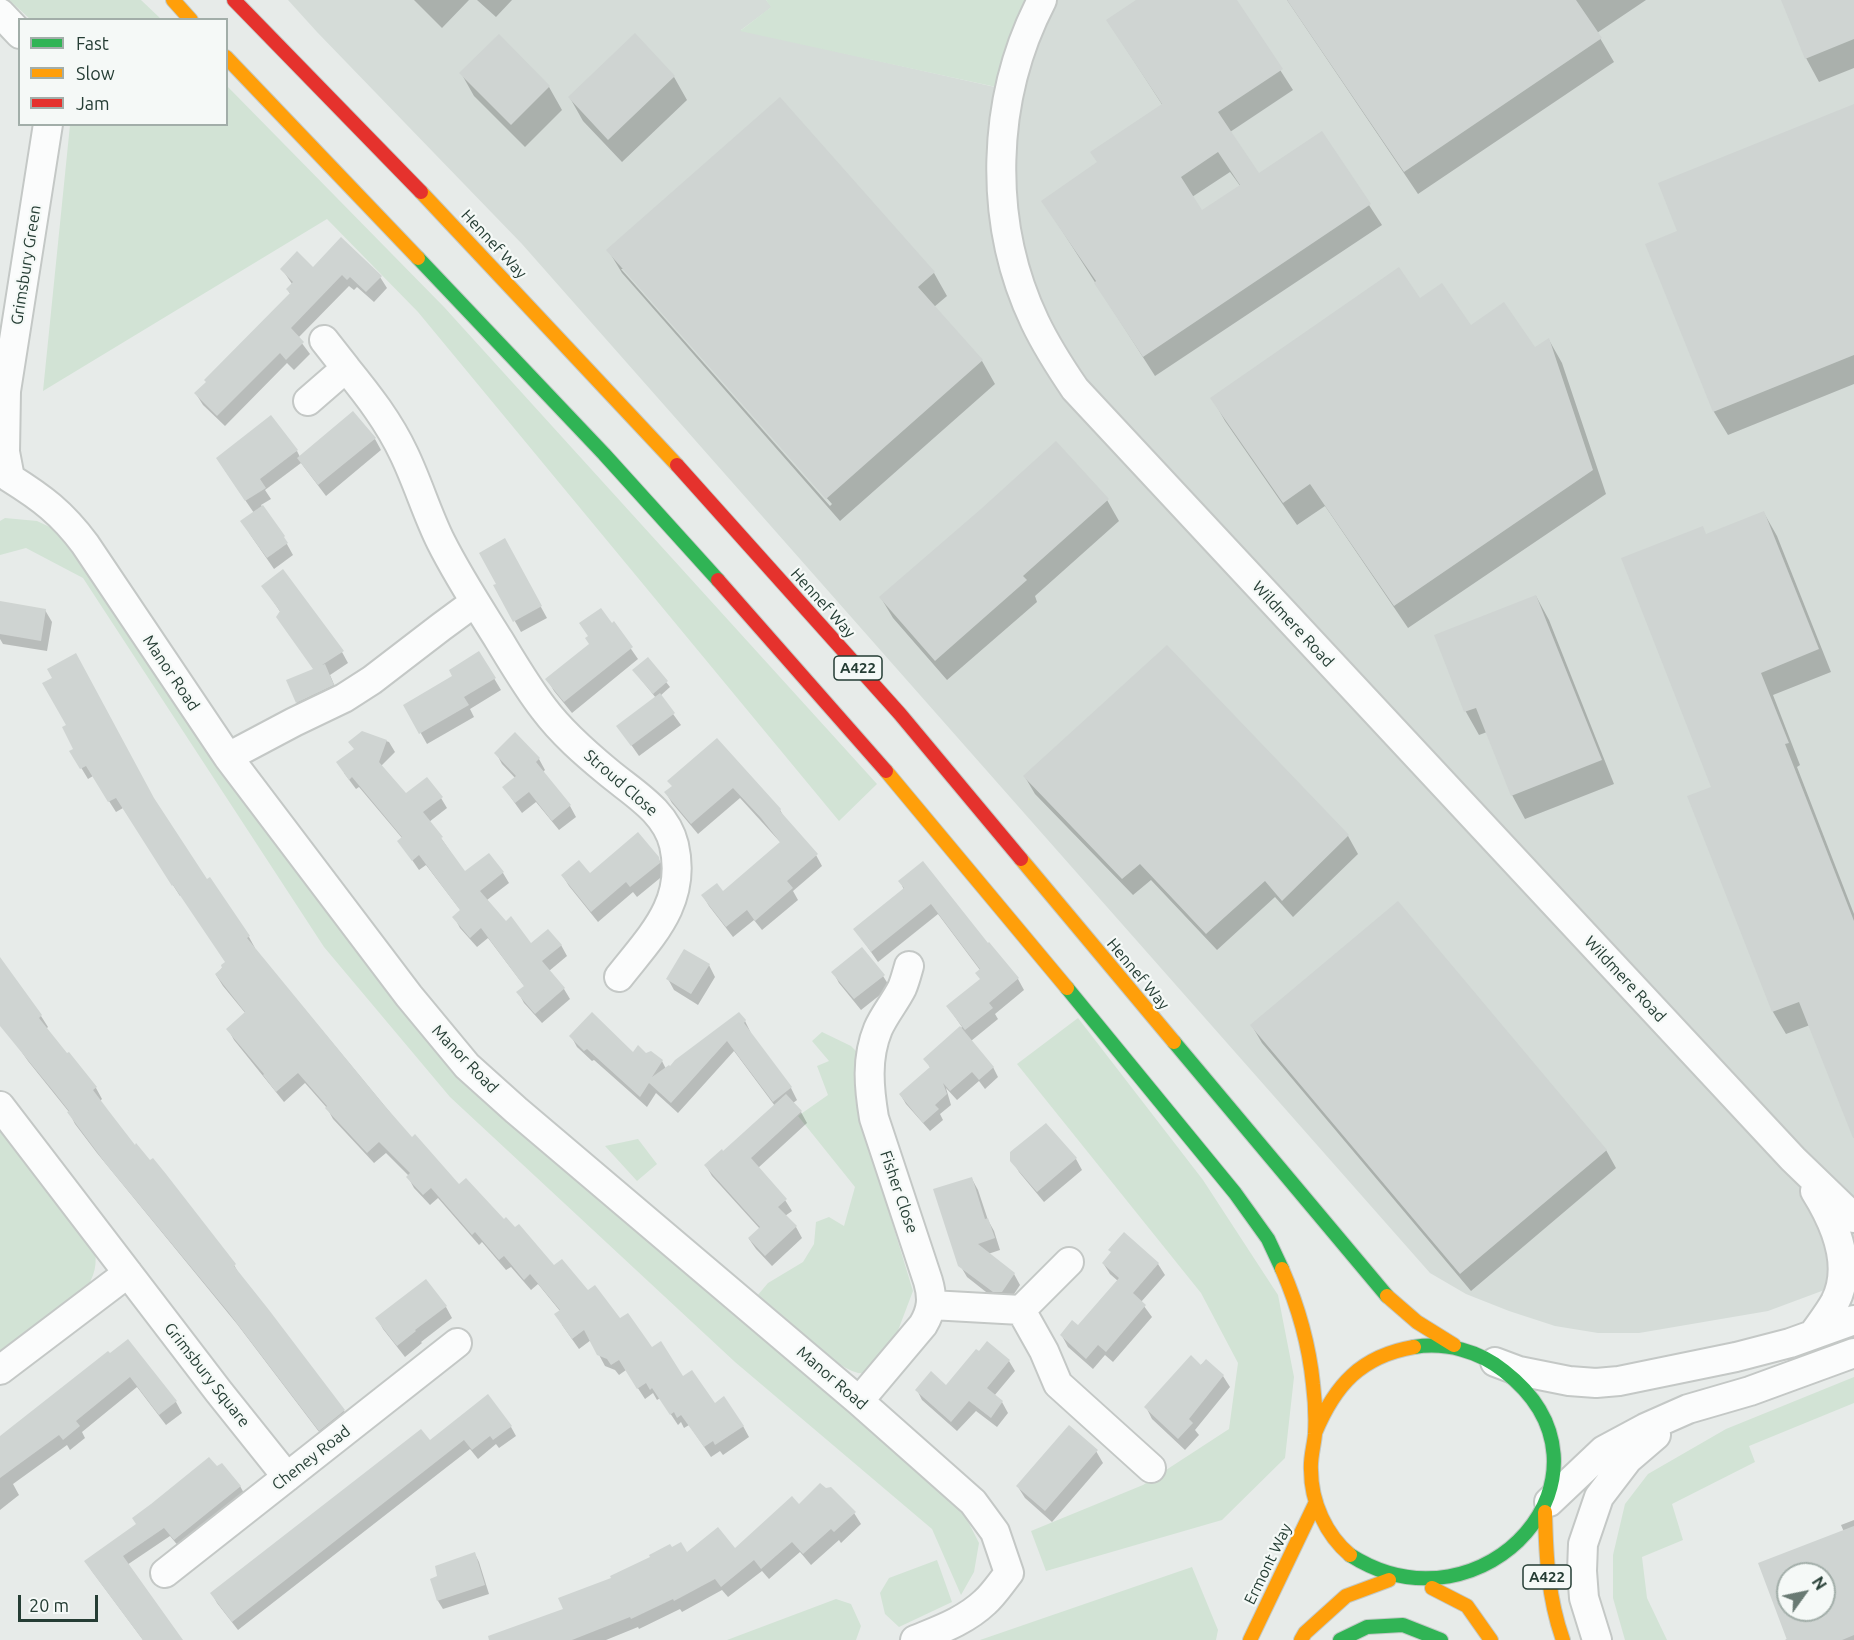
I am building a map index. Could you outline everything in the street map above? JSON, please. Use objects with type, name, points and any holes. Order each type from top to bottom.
[{"type":"main road","points":[[173,0],[189,18]]},
{"type":"main road","name":"Hennef Way","points":[[234,0],[473,245],[638,421],[892,705],[1384,1293],[1398,1308],[1432,1335],[1463,1349]]},
{"type":"main road","name":"A422","points":[[228,59],[658,513],[848,727],[987,890],[1235,1193],[1269,1241],[1296,1308],[1306,1339],[1312,1372],[1315,1433]]},
{"type":"main road","points":[[1440,1345],[1463,1349],[1491,1360],[1510,1373],[1527,1390],[1540,1410],[1549,1432],[1553,1455],[1553,1479],[1547,1507],[1534,1533],[1524,1546],[1500,1568],[1479,1579],[1456,1586],[1432,1588],[1410,1586],[1389,1580],[1364,1568],[1343,1550],[1327,1528],[1316,1502],[1311,1478],[1311,1453],[1315,1433],[1323,1411],[1336,1391],[1352,1374],[1372,1360],[1393,1351],[1416,1346],[1440,1345]]},
{"type":"main road","name":"Ermont Way","points":[[1250,1640],[1316,1502]]},
{"type":"main road","name":"A422","points":[[1547,1507],[1546,1573],[1563,1640]]},
{"type":"main road","points":[[1301,1640],[1305,1633],[1346,1596],[1389,1580]]},
{"type":"main road","points":[[1432,1588],[1467,1606],[1491,1640]]},
{"type":"main road","points":[[1340,1640],[1366,1627],[1403,1625],[1441,1640]]},
{"type":"street","name":"Wildmere Road","points":[[1042,0],[1025,39],[1006,108],[1001,149],[1002,193],[1007,237],[1017,277],[1035,321],[1075,389],[1793,1159],[1854,1218]]},
{"type":"street","points":[[0,13],[18,32]]},
{"type":"street","name":"Grimsbury Green","points":[[5,482],[6,391],[48,126]]},
{"type":"street","name":"Stroud Close","points":[[324,340],[368,396],[393,433],[413,474],[440,540],[475,602],[545,710],[573,741],[654,810],[670,832],[674,843],[677,872],[672,899],[660,926],[619,977]]},
{"type":"street","points":[[308,401],[345,368]]},
{"type":"street","name":"Manor Road","points":[[5,482],[50,505],[79,535],[228,757],[409,996],[467,1066],[859,1401],[981,1510],[995,1532],[1009,1573],[975,1611],[945,1628],[915,1640]]},
{"type":"street","points":[[228,757],[344,698],[372,680],[475,602]]},
{"type":"street","name":"Fisher Close","points":[[909,966],[902,988],[879,1027],[873,1044],[870,1061],[870,1096],[874,1118],[932,1294],[931,1305]]},
{"type":"street","name":"Grimsbury Square","points":[[0,1106],[287,1477]]},
{"type":"street","name":"Wildmere Road","points":[[1793,1159],[1826,1208],[1841,1242],[1843,1272],[1836,1300],[1814,1334]]},
{"type":"street","points":[[859,1401],[923,1325],[931,1305],[1021,1310],[1070,1263]]},
{"type":"street","points":[[0,1370],[128,1273]]},
{"type":"street","points":[[1021,1310],[1044,1351],[1058,1384],[1151,1468]]},
{"type":"street","points":[[1491,1360],[1519,1371],[1544,1377],[1596,1383],[1619,1382],[1736,1358],[1790,1343],[1854,1320]]},
{"type":"street","name":"Cheney Road","points":[[165,1573],[457,1343]]},
{"type":"street","points":[[1547,1507],[1604,1450],[1645,1428],[1688,1409],[1750,1392],[1854,1353]]},
{"type":"street","points":[[1597,1640],[1584,1598],[1582,1571],[1583,1544],[1599,1497],[1628,1459],[1688,1409]]},
{"type":"shaded area","points":[[288,0],[766,0],[772,7],[741,30],[995,87],[1027,0],[1854,0],[1854,1279],[1768,1311],[1639,1333],[1598,1333],[1555,1326],[1509,1311],[1466,1294],[1430,1273],[522,244]]},
{"type":"green space","points":[[9,0],[141,0],[160,18],[29,18]]},
{"type":"green space","points":[[766,0],[1027,0],[996,87],[740,31],[771,7]]},
{"type":"green space","points":[[228,87],[444,307],[877,784],[839,821],[418,312],[327,219],[43,391],[70,126],[228,126]]},
{"type":"green space","points":[[5,518],[37,521],[67,535],[471,1078],[956,1498],[979,1543],[974,1572],[961,1595],[932,1529],[735,1362],[450,1097],[324,947],[83,578],[26,548],[0,555],[0,521]]},
{"type":"green space","points":[[1078,1018],[1203,1180],[1278,1295],[1294,1377],[1285,1458],[1222,1520],[1046,1571],[1031,1531],[1143,1485],[1229,1429],[1238,1363],[1201,1293],[1017,1064]]},
{"type":"green space","points":[[822,1032],[851,1046],[856,1051],[858,1061],[854,1075],[856,1104],[913,1291],[894,1341],[877,1373],[858,1373],[833,1360],[757,1296],[768,1283],[803,1262],[814,1244],[816,1222],[829,1217],[844,1226],[855,1187],[798,1116],[828,1095],[817,1066],[829,1061],[812,1041]]},
{"type":"green space","points":[[0,1123],[94,1245],[96,1258],[91,1281],[84,1292],[0,1357]]},
{"type":"green space","points":[[638,1139],[657,1164],[637,1181],[605,1146]]},
{"type":"green space","points":[[1854,1377],[1854,1403],[1749,1446],[1755,1462],[1672,1504],[1683,1540],[1642,1557],[1647,1598],[1667,1640],[1625,1640],[1613,1598],[1613,1555],[1625,1504],[1648,1474],[1726,1429]]},
{"type":"green space","points":[[937,1560],[952,1602],[899,1627],[885,1614],[880,1593],[889,1578]]},
{"type":"green space","points":[[1192,1567],[1218,1630],[1216,1640],[980,1640]]},
{"type":"green space","points":[[836,1599],[851,1604],[861,1626],[856,1640],[727,1640]]},
{"type":"building","points":[[1136,0],[1237,0],[1283,69],[1218,112],[1259,173],[1322,131],[1371,204],[1143,357],[1094,283],[1096,281],[1041,201],[1097,162],[1090,152],[1162,104],[1106,20]],"holes":[[[1218,152],[1240,185],[1202,210],[1181,177]]]},
{"type":"building","points":[[1287,0],[1576,0],[1602,38],[1404,172]]},
{"type":"building","points":[[1781,0],[1854,0],[1854,39],[1805,59]]},
{"type":"building","points":[[635,33],[675,76],[608,140],[568,97]]},
{"type":"building","points":[[499,34],[550,86],[511,125],[459,73]]},
{"type":"building","points":[[780,97],[935,272],[918,287],[983,360],[826,499],[606,250]]},
{"type":"building","points":[[1854,104],[1854,355],[1713,412],[1645,244],[1677,231],[1658,183]]},
{"type":"building","points":[[341,237],[382,276],[366,292],[350,277],[347,280],[342,275],[291,328],[304,342],[286,360],[280,353],[217,416],[194,393],[290,293],[286,289],[293,282],[280,269],[297,251],[313,267]]},
{"type":"building","points":[[1399,267],[1420,298],[1442,283],[1471,325],[1504,302],[1535,347],[1549,338],[1593,470],[1394,606],[1310,484],[1283,503],[1210,398]]},
{"type":"building","points":[[353,411],[376,438],[318,485],[297,458]]},
{"type":"building","points":[[271,415],[298,450],[260,479],[266,488],[245,501],[216,458]]},
{"type":"building","points":[[1056,441],[1109,499],[1023,576],[1027,580],[935,661],[879,597]]},
{"type":"building","points":[[263,505],[288,543],[267,558],[240,521]]},
{"type":"building","points":[[1764,511],[1819,649],[1761,673],[1789,743],[1785,744],[1854,921],[1854,1138],[1799,1002],[1772,1012],[1687,796],[1711,787],[1621,558],[1703,526],[1706,534]]},
{"type":"building","points":[[505,538],[542,606],[513,622],[479,553]]},
{"type":"building","points":[[283,569],[344,651],[322,665],[325,664],[334,685],[296,703],[286,680],[313,669],[276,617],[280,611],[261,586]]},
{"type":"building","points":[[1536,595],[1602,760],[1511,796],[1476,708],[1464,712],[1434,635]]},
{"type":"building","points":[[0,601],[46,609],[41,641],[0,634]]},
{"type":"building","points":[[601,608],[612,623],[614,621],[633,647],[564,702],[545,679],[589,644],[585,638],[588,636],[579,623]]},
{"type":"building","points":[[1167,645],[1349,835],[1282,901],[1265,881],[1206,934],[1140,864],[1122,879],[1023,776]]},
{"type":"building","points":[[479,651],[496,678],[464,697],[469,705],[419,734],[403,705],[452,676],[449,670]]},
{"type":"building","points":[[76,653],[154,798],[207,879],[210,877],[250,936],[247,938],[384,1105],[412,1137],[415,1134],[459,1184],[466,1178],[504,1219],[506,1217],[515,1227],[519,1224],[554,1265],[562,1259],[588,1290],[595,1285],[620,1318],[628,1313],[652,1347],[661,1341],[683,1376],[692,1370],[715,1403],[724,1396],[744,1426],[715,1445],[713,1441],[704,1447],[681,1415],[677,1418],[674,1412],[670,1415],[652,1388],[650,1390],[646,1383],[637,1389],[619,1360],[611,1365],[607,1359],[597,1355],[584,1330],[572,1339],[554,1314],[560,1310],[530,1274],[524,1280],[504,1256],[499,1260],[475,1232],[472,1235],[431,1188],[423,1195],[406,1177],[410,1173],[379,1142],[367,1153],[325,1108],[327,1106],[298,1073],[276,1092],[226,1029],[245,1012],[215,974],[225,962],[172,886],[116,798],[108,802],[86,766],[80,769],[69,751],[73,749],[62,727],[66,725],[42,683],[52,678],[47,669]]},
{"type":"building","points":[[648,657],[668,681],[653,694],[632,670]]},
{"type":"building","points":[[660,693],[675,713],[631,746],[616,726]]},
{"type":"building","points":[[362,731],[387,740],[379,762],[406,793],[427,777],[443,797],[423,812],[465,871],[489,853],[504,872],[480,891],[506,921],[511,916],[531,943],[548,929],[562,945],[542,961],[565,988],[535,1014],[516,992],[524,986],[481,928],[470,938],[452,917],[460,910],[419,855],[412,861],[397,841],[402,837],[352,777],[349,780],[336,762],[354,749],[348,742]]},
{"type":"building","points":[[515,732],[540,758],[536,762],[571,805],[552,821],[529,792],[515,803],[502,787],[516,776],[494,753]]},
{"type":"building","points":[[717,738],[818,854],[787,881],[793,888],[755,921],[747,910],[726,927],[701,895],[717,883],[723,891],[780,842],[733,788],[691,824],[664,792],[672,786],[667,781]]},
{"type":"building","points":[[638,832],[659,857],[660,863],[630,887],[626,882],[591,912],[561,875],[579,860],[590,873]]},
{"type":"building","points":[[923,861],[1019,978],[989,1003],[993,1008],[965,1030],[946,1006],[980,979],[975,973],[980,969],[931,904],[871,952],[853,929],[904,888],[898,881]]},
{"type":"building","points":[[1398,901],[1607,1150],[1460,1274],[1250,1025]]},
{"type":"building","points":[[862,947],[885,975],[854,999],[831,972]]},
{"type":"building","points":[[684,949],[710,964],[691,994],[666,979]]},
{"type":"building","points":[[0,957],[42,1015],[39,1018],[97,1087],[93,1090],[108,1110],[135,1145],[136,1143],[150,1160],[153,1158],[166,1174],[345,1410],[319,1431],[229,1313],[106,1164],[67,1112],[69,1111],[0,1026]]},
{"type":"building","points":[[592,1012],[633,1052],[638,1045],[646,1053],[651,1051],[663,1060],[652,1077],[670,1066],[739,1012],[746,1020],[744,1023],[792,1087],[773,1102],[727,1041],[671,1103],[649,1083],[640,1097],[587,1049],[584,1051],[569,1036]]},
{"type":"building","points":[[960,1026],[994,1067],[979,1080],[972,1072],[950,1091],[943,1083],[947,1094],[935,1105],[939,1109],[923,1123],[899,1094],[930,1067],[923,1059]]},
{"type":"building","points":[[786,1094],[802,1111],[751,1158],[787,1199],[778,1207],[797,1226],[765,1256],[748,1238],[760,1227],[704,1165],[722,1149],[723,1151]]},
{"type":"building","points":[[1046,1123],[1077,1158],[1037,1192],[1010,1161],[1010,1152]]},
{"type":"building","points":[[972,1177],[985,1219],[988,1218],[995,1238],[978,1244],[1015,1273],[1002,1292],[993,1292],[958,1266],[933,1189]]},
{"type":"building","points":[[1124,1232],[1159,1263],[1133,1293],[1146,1305],[1106,1352],[1098,1345],[1086,1359],[1060,1335],[1072,1320],[1078,1325],[1119,1278],[1102,1263],[1111,1252],[1108,1250]]},
{"type":"building","points":[[426,1279],[447,1306],[397,1346],[375,1318]]},
{"type":"building","points":[[128,1339],[177,1401],[159,1415],[130,1377],[76,1421],[80,1426],[63,1440],[59,1435],[0,1478],[0,1436],[108,1351],[110,1353]]},
{"type":"building","points":[[987,1341],[1010,1360],[987,1388],[1003,1401],[991,1418],[969,1401],[951,1422],[915,1390],[931,1371],[946,1385],[976,1349],[979,1351]]},
{"type":"building","points":[[1191,1355],[1201,1365],[1206,1359],[1224,1375],[1189,1419],[1193,1423],[1178,1439],[1144,1407]]},
{"type":"building","points":[[488,1394],[512,1426],[493,1440],[490,1436],[472,1450],[464,1440],[232,1622],[210,1593],[421,1429],[430,1440]]},
{"type":"building","points":[[1069,1425],[1098,1450],[1045,1511],[1016,1486]]},
{"type":"building","points":[[209,1457],[217,1466],[222,1463],[241,1486],[174,1540],[164,1528],[123,1556],[183,1640],[143,1640],[84,1561],[136,1524],[132,1518]]},
{"type":"building","points":[[820,1483],[826,1488],[831,1487],[856,1512],[834,1532],[831,1529],[803,1554],[792,1542],[761,1569],[754,1560],[721,1587],[715,1579],[674,1601],[673,1599],[631,1619],[630,1617],[572,1640],[489,1640],[488,1636],[563,1609],[558,1598],[611,1578],[610,1576],[650,1557],[649,1555],[670,1544],[672,1547],[681,1542],[687,1552],[718,1527],[735,1548],[792,1496],[799,1504]]},
{"type":"building","points":[[1854,1526],[1854,1635],[1842,1640],[1787,1640],[1780,1622],[1836,1622],[1836,1562],[1776,1562],[1776,1611],[1758,1563]]},
{"type":"building","points":[[475,1552],[485,1585],[437,1601],[430,1579],[437,1576],[435,1566]]},
{"type":"traffic: fast","points":[[418,258],[604,454],[718,580]]},
{"type":"traffic: fast","points":[[1067,988],[1235,1193],[1268,1239],[1282,1269]]},
{"type":"traffic: fast","points":[[1174,1042],[1387,1296]]},
{"type":"traffic: fast","points":[[1350,1555],[1400,1576],[1449,1576],[1492,1561],[1526,1533],[1548,1496],[1554,1454],[1540,1411],[1504,1371],[1484,1358],[1450,1347],[1414,1347]]},
{"type":"traffic: fast","points":[[1340,1640],[1367,1627],[1403,1625],[1441,1640]]},
{"type":"traffic: slow","points":[[173,0],[189,18]]},
{"type":"traffic: slow","points":[[228,59],[418,258]]},
{"type":"traffic: slow","points":[[421,192],[677,465]]},
{"type":"traffic: slow","points":[[886,771],[1067,988]]},
{"type":"traffic: slow","points":[[1021,859],[1174,1042]]},
{"type":"traffic: slow","points":[[1282,1269],[1302,1325],[1309,1354],[1315,1415],[1311,1466],[1314,1494],[1327,1528],[1350,1555]]},
{"type":"traffic: slow","points":[[1387,1296],[1417,1322],[1454,1345]]},
{"type":"traffic: slow","points":[[1315,1433],[1331,1401],[1352,1375],[1379,1357],[1414,1347]]},
{"type":"traffic: slow","points":[[1250,1640],[1316,1502]]},
{"type":"traffic: slow","points":[[1545,1512],[1551,1593],[1563,1640]]},
{"type":"traffic: slow","points":[[1301,1640],[1305,1633],[1346,1596],[1389,1580]]},
{"type":"traffic: slow","points":[[1432,1588],[1467,1606],[1491,1640]]},
{"type":"traffic: jam","points":[[234,0],[421,192]]},
{"type":"traffic: jam","points":[[677,465],[900,714],[1021,859]]},
{"type":"traffic: jam","points":[[718,580],[886,771]]}]
